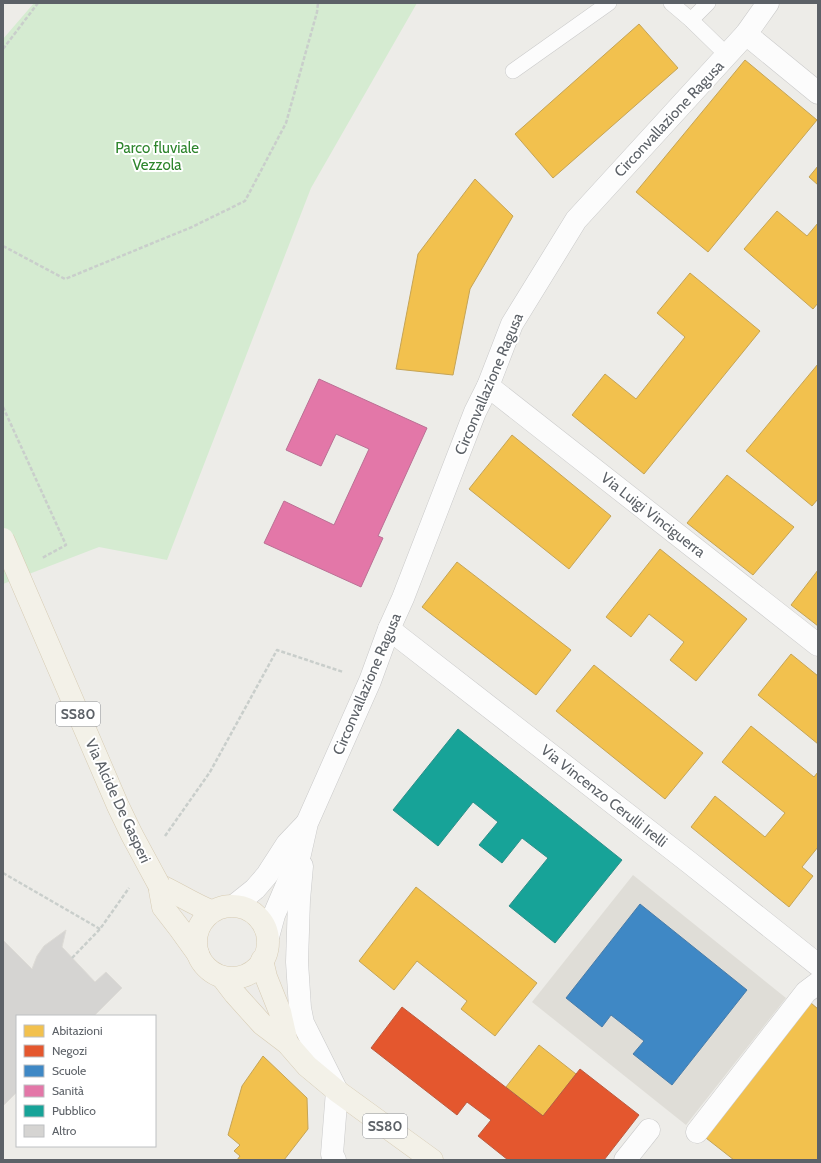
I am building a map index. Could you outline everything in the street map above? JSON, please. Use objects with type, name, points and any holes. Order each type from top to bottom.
[{"type":"main road","name":"Via Alcide De Gasperi","points":[[3,539],[115,800],[159,885],[163,907],[198,954],[203,964],[211,972],[222,977],[262,1024],[287,1043],[307,1066],[337,1091],[432,1160]]},
{"type":"main road","points":[[159,885],[198,906],[211,911]]},
{"type":"main road","points":[[198,954],[196,942],[197,930],[211,911],[223,906],[235,905],[247,909],[257,915],[264,925],[268,937],[267,949],[262,960],[255,969],[245,975],[234,978],[222,977]]},
{"type":"main road","name":"Via Alcide De Gasperi","points":[[262,960],[266,977],[280,1012],[287,1043]]},
{"type":"street","name":"Circonvallazione Ragusa","points":[[268,937],[274,915],[300,854],[306,823],[370,681],[389,629],[403,598],[475,412],[488,386],[512,324],[576,220],[746,34],[768,3]]},
{"type":"street","points":[[746,34],[818,93]]},
{"type":"street","name":"Via Luigi Vinciguerra","points":[[488,386],[818,645]]},
{"type":"street","name":"Via Vincenzo Cerulli Irelli","points":[[389,629],[690,862],[818,965]]},
{"type":"street","name":"Circonvallazione Ragusa","points":[[235,905],[255,889],[267,875],[286,844],[306,823]]},
{"type":"street","name":"Circonvallazione Ragusa","points":[[306,823],[299,907],[297,962],[300,1008],[303,1023],[337,1091]]},
{"type":"street","points":[[696,1132],[806,992],[818,983]]},
{"type":"street","points":[[335,1160],[332,1154],[337,1091]]},
{"type":"street","points":[[626,1160],[648,1130]]},
{"type":"lane","points":[[513,71],[609,3]]},
{"type":"lane","points":[[671,3],[727,55]]},
{"type":"lane","points":[[691,20],[708,3]]},
{"type":"path","points":[[3,49],[38,3]]},
{"type":"path","points":[[3,246],[65,279],[192,227],[245,201],[286,123],[317,12],[318,3]]},
{"type":"path","points":[[3,407],[66,545],[38,560]]},
{"type":"path","points":[[164,838],[210,772],[277,650],[370,681]]},
{"type":"path","points":[[3,873],[100,929]]},
{"type":"path","points":[[72,958],[100,929],[132,883]]},
{"type":"shaded area","points":[[633,875],[786,998],[686,1125],[532,1002]]},
{"type":"green space","name":"Parco fluviale Vezzola","points":[[34,3],[417,3],[311,188],[167,560],[99,547],[3,584],[3,39]]},
{"type":"building: Abitazioni","points":[[639,24],[678,68],[553,178],[515,134]]},
{"type":"building: Abitazioni","points":[[745,60],[817,120],[708,252],[636,192]]},
{"type":"building: Abitazioni","points":[[818,166],[818,185],[809,177]]},
{"type":"building: Abitazioni","points":[[475,179],[513,216],[470,289],[453,375],[396,369],[418,254]]},
{"type":"building: Abitazioni","points":[[777,211],[807,236],[818,223],[818,303],[813,309],[744,249]]},
{"type":"building: Abitazioni","points":[[690,273],[760,331],[644,474],[572,415],[605,374],[636,399],[685,337],[657,313]]},
{"type":"building: Abitazioni","points":[[818,364],[818,499],[812,506],[746,451]]},
{"type":"building: Abitazioni","points":[[512,435],[611,516],[569,569],[469,489]]},
{"type":"building: Abitazioni","points":[[727,475],[794,527],[753,575],[687,523]]},
{"type":"building: Abitazioni","points":[[660,549],[747,619],[696,681],[670,660],[684,642],[649,614],[631,637],[606,617]]},
{"type":"building: Abitazioni","points":[[457,562],[571,650],[536,695],[422,607]]},
{"type":"building: Abitazioni","points":[[818,570],[818,626],[791,605]]},
{"type":"building: Abitazioni","points":[[791,654],[818,676],[818,744],[758,695]]},
{"type":"building: Abitazioni","points":[[594,665],[703,753],[665,799],[556,711]]},
{"type":"building: Abitazioni","points":[[751,726],[814,777],[818,772],[818,847],[802,867],[813,876],[789,907],[691,827],[715,796],[765,837],[785,813],[722,762]]},
{"type":"building: Abitazioni","points":[[416,887],[537,983],[495,1036],[461,1009],[467,1001],[417,961],[394,990],[359,961]]},
{"type":"building: Abitazioni","points":[[811,1003],[818,1009],[818,1160],[734,1160],[706,1138]]},
{"type":"building: Abitazioni","points":[[539,1045],[576,1074],[543,1116],[506,1087]]},
{"type":"building: Abitazioni","points":[[263,1056],[307,1098],[308,1129],[284,1160],[237,1160],[240,1156],[234,1151],[240,1145],[228,1135],[242,1086]]},
{"type":"building: Negozi","points":[[402,1007],[543,1116],[580,1069],[639,1115],[604,1160],[508,1160],[478,1136],[491,1120],[467,1102],[457,1115],[371,1048]]},
{"type":"building: Scuole","points":[[640,904],[747,990],[672,1085],[633,1054],[644,1041],[611,1015],[602,1027],[566,998]]},
{"type":"building: Sanità","points":[[319,379],[427,428],[378,536],[383,538],[361,587],[264,543],[284,501],[334,525],[369,449],[336,434],[321,466],[286,450]]},
{"type":"building: Pubblico","points":[[458,729],[622,860],[555,943],[509,906],[548,858],[522,838],[502,863],[479,845],[498,822],[473,802],[438,846],[393,810]]},
{"type":"building: Altro","points":[[66,930],[62,947],[95,982],[106,972],[122,988],[95,1015],[16,1015],[16,1093],[3,1106],[3,940],[32,969],[37,956],[44,946]]}]
